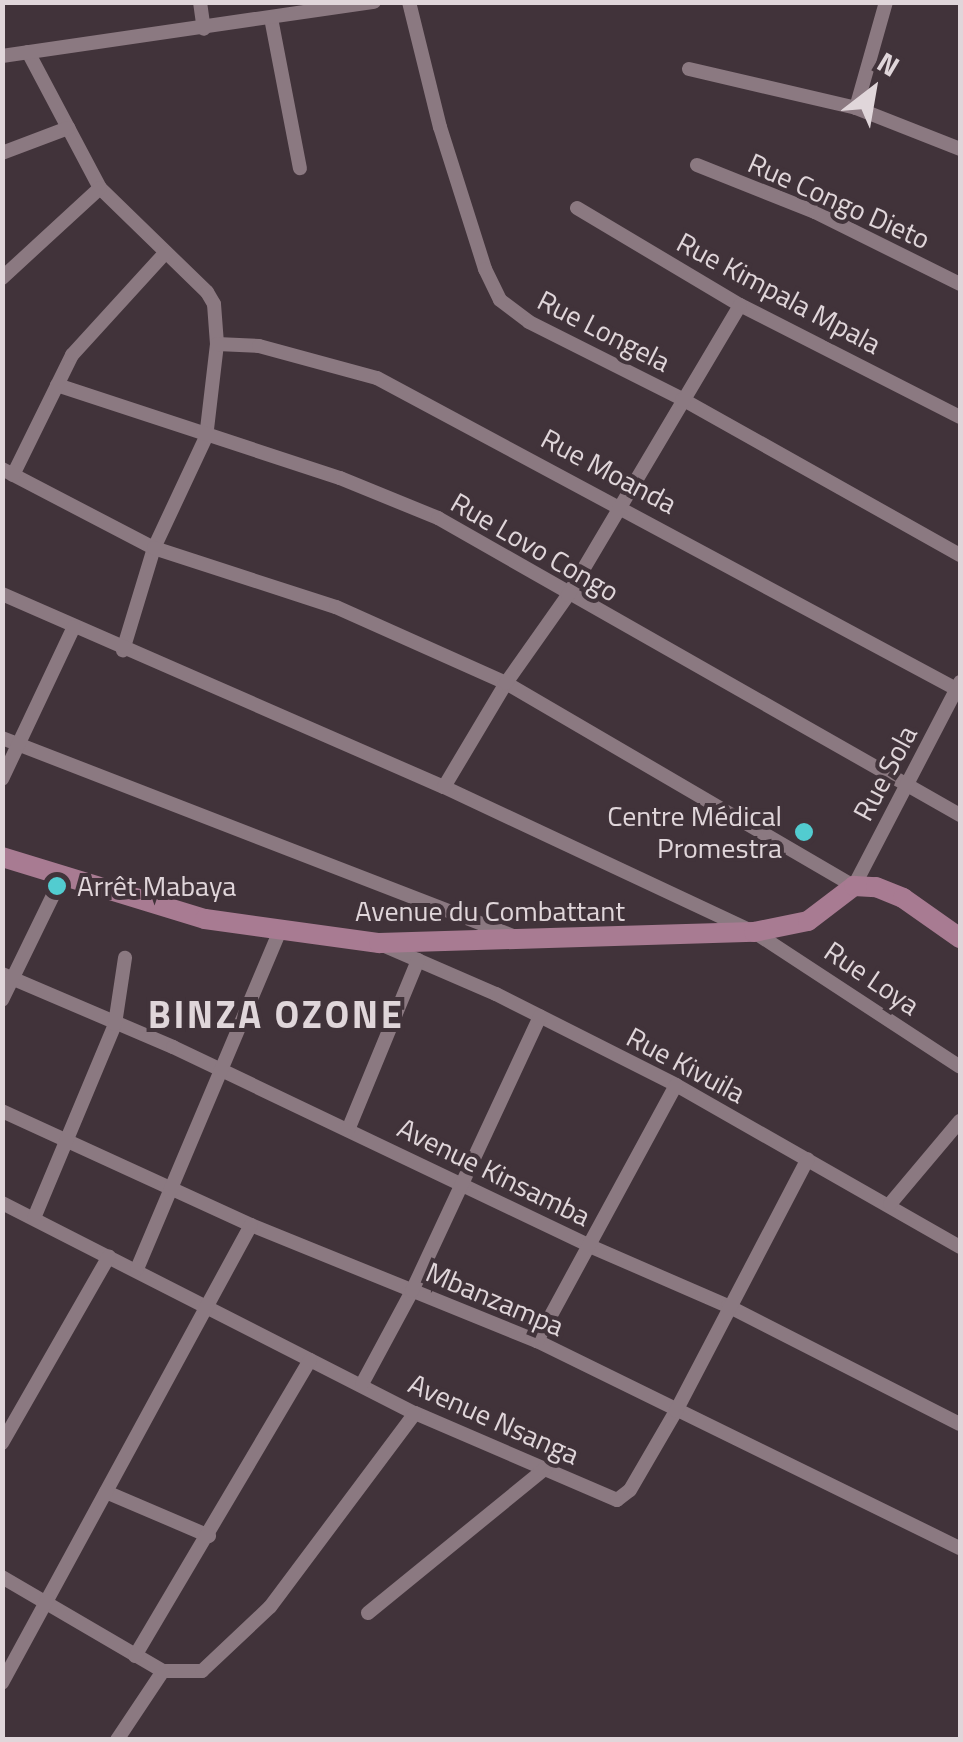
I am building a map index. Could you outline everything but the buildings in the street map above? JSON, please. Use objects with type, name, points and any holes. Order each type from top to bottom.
[{"type":"street","points":[[200,2],[204,28]]},
{"type":"street","points":[[2,56],[374,2]]},
{"type":"street","name":"Rue Longela","points":[[408,2],[440,127],[485,268],[500,300],[529,322],[682,399],[960,554]]},
{"type":"street","points":[[856,108],[886,2]]},
{"type":"street","points":[[271,18],[300,168]]},
{"type":"street","points":[[28,52],[100,188],[208,292],[214,304],[217,344],[206,437],[154,548],[123,650]]},
{"type":"street","points":[[689,68],[856,108],[960,149]]},
{"type":"street","points":[[2,153],[68,128]]},
{"type":"street","name":"Rue Congo Dieto","points":[[697,165],[815,212],[960,284]]},
{"type":"street","points":[[2,278],[100,188]]},
{"type":"street","name":"Rue Kimpala Mpala","points":[[578,208],[740,304],[960,418]]},
{"type":"street","points":[[166,252],[80,343],[8,472],[154,548],[336,607],[506,683],[854,886],[876,887],[903,898],[960,938]]},
{"type":"street","points":[[444,788],[506,683],[568,595],[740,304]]},
{"type":"street","name":"Rue Moanda","points":[[217,344],[274,350],[377,378],[959,687]]},
{"type":"street","name":"Rue Lovo Congo","points":[[57,385],[340,478],[438,518],[960,815]]},
{"type":"street","name":"Rue Loya","points":[[2,594],[444,788],[754,932],[960,1067]]},
{"type":"street","points":[[2,778],[74,626]]},
{"type":"street","name":"Rue Sola","points":[[854,886],[959,687]]},
{"type":"street","points":[[2,738],[528,942]]},
{"type":"street","name":"Avenue du Combattant","points":[[2,857],[61,879],[205,919],[379,943],[528,942],[754,932],[808,921],[854,886]]},
{"type":"street","points":[[2,1000],[6,975],[61,879]]},
{"type":"street","points":[[137,1269],[280,930]]},
{"type":"street","name":"Rue Kivuila","points":[[379,943],[540,1016],[676,1085],[960,1247]]},
{"type":"street","points":[[34,1218],[115,1024],[125,958]]},
{"type":"street","points":[[348,1130],[418,960]]},
{"type":"street","name":"Avenue Kinsamba","points":[[6,975],[222,1071],[592,1247],[728,1306],[960,1424]]},
{"type":"street","points":[[362,1384],[412,1290],[540,1016]]},
{"type":"street","points":[[537,1342],[592,1247],[676,1085]]},
{"type":"street","name":"Mbanzampa","points":[[2,1110],[251,1225],[537,1342],[960,1548]]},
{"type":"street","points":[[890,1204],[960,1120]]},
{"type":"street","name":"Avenue Nsanga","points":[[4,1207],[137,1269],[415,1413],[611,1498],[624,1498],[676,1411],[808,1160]]},
{"type":"street","points":[[2,1682],[251,1225]]},
{"type":"street","points":[[2,1444],[109,1256]]},
{"type":"street","points":[[135,1656],[310,1360]]},
{"type":"street","points":[[2,1577],[163,1671],[202,1671],[270,1607],[415,1413]]},
{"type":"street","points":[[368,1613],[546,1468]]},
{"type":"street","points":[[106,1492],[209,1536]]},
{"type":"street","points":[[117,1740],[163,1671]]},
{"type":"place","name":"Centre Médical Promestra","points":[[804,832]]},
{"type":"place","name":"Arrêt Mabaya","points":[[57,886]]},
{"type":"district","name":"BINZA OZONE","points":[[276,1015]]}]
